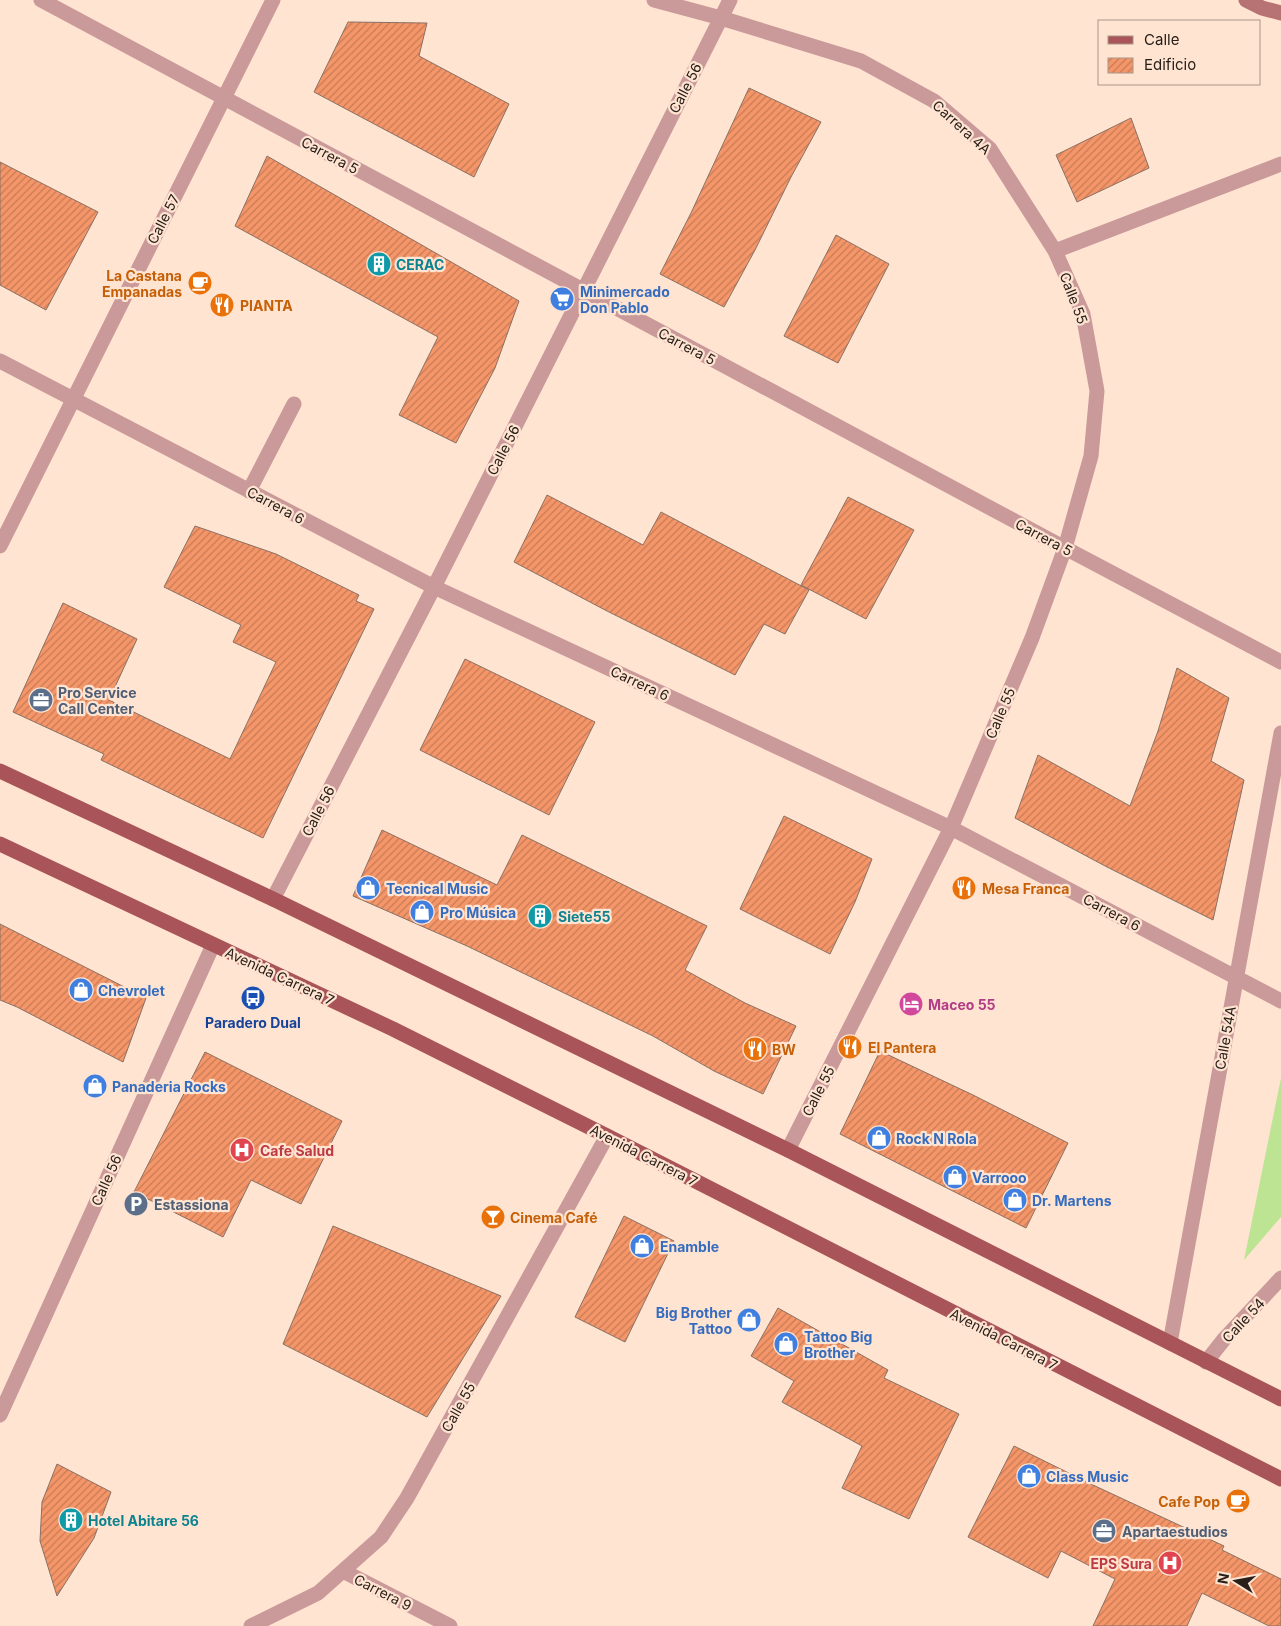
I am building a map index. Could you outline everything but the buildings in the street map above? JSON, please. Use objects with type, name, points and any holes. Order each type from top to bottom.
[{"type":"main road","points":[[0,771],[273,899],[788,1150],[1281,1399]]},
{"type":"main road","name":"Avenida Carrera 7","points":[[0,844],[393,1029],[1281,1479]]},
{"type":"street","name":"Carrera 5","points":[[41,0],[1281,662]]},
{"type":"street","name":"Calle 57","points":[[0,546],[273,0]]},
{"type":"street","name":"Carrera 4A","points":[[654,0],[721,18],[861,61],[934,101],[990,148],[1055,251]]},
{"type":"street","name":"Calle 56","points":[[273,899],[434,587],[730,0]]},
{"type":"street","points":[[1246,0],[1262,8],[1281,22]]},
{"type":"street","points":[[1262,8],[1281,13]]},
{"type":"street","points":[[1055,251],[1281,164]]},
{"type":"street","name":"Calle 55","points":[[788,1150],[951,828],[1032,638],[1065,548],[1091,456],[1097,390],[1083,314],[1055,251]]},
{"type":"street","name":"Carrera 6","points":[[0,361],[434,587],[951,828],[1281,1001]]},
{"type":"street","points":[[249,490],[294,404]]},
{"type":"street","name":"Calle 54A","points":[[1170,1343],[1281,733]]},
{"type":"street","name":"Calle 56","points":[[1,1412],[212,945]]},
{"type":"street","name":"Calle 55","points":[[251,1626],[318,1593],[381,1537],[407,1498],[607,1136]]},
{"type":"street","name":"Calle 54","points":[[1206,1362],[1225,1338],[1281,1278]]},
{"type":"street","name":"Carrera 9","points":[[343,1571],[450,1626]]},
{"type":"green space","points":[[1281,1078],[1281,1217],[1244,1260]]},
{"type":"place","name":"CERAC","points":[[379,264]]},
{"type":"place","name":"La Castana Empanadas","points":[[200,283]]},
{"type":"place","name":"Minimercado Don Pablo","points":[[562,299]]},
{"type":"place","name":"PIANTA","points":[[222,305]]},
{"type":"place","name":"Pro Service Call Center","points":[[41,700]]},
{"type":"place","name":"Tecnical Music","points":[[368,888]]},
{"type":"place","name":"Mesa Franca","points":[[964,888]]},
{"type":"place","name":"Pro Música","points":[[422,912]]},
{"type":"place","name":"Siete55","points":[[540,916]]},
{"type":"place","name":"Chevrolet","points":[[81,990]]},
{"type":"place","name":"Paradero Dual","points":[[253,998]]},
{"type":"place","name":"Maceo 55","points":[[911,1004]]},
{"type":"place","name":"El Pantera","points":[[850,1047]]},
{"type":"place","name":"BW","points":[[755,1049]]},
{"type":"place","name":"Panaderia Rocks","points":[[95,1086]]},
{"type":"place","name":"Rock N Rola","points":[[879,1138]]},
{"type":"place","name":"Cafe Salud","points":[[242,1150]]},
{"type":"place","name":"Varrooo","points":[[955,1177]]},
{"type":"place","name":"Dr. Martens","points":[[1015,1200]]},
{"type":"place","name":"Estassiona","points":[[136,1204]]},
{"type":"place","name":"Cinema Café","points":[[493,1217]]},
{"type":"place","name":"Enamble","points":[[642,1246]]},
{"type":"place","name":"Big Brother Tattoo","points":[[749,1320]]},
{"type":"place","name":"Tattoo Big Brother","points":[[786,1344]]},
{"type":"place","name":"Class Music","points":[[1029,1476]]},
{"type":"place","name":"Cafe Pop","points":[[1238,1501]]},
{"type":"place","name":"Hotel Abitare 56","points":[[71,1520]]},
{"type":"place","name":"Apartaestudios","points":[[1104,1531]]},
{"type":"place","name":"EPS Sura","points":[[1170,1563]]}]
